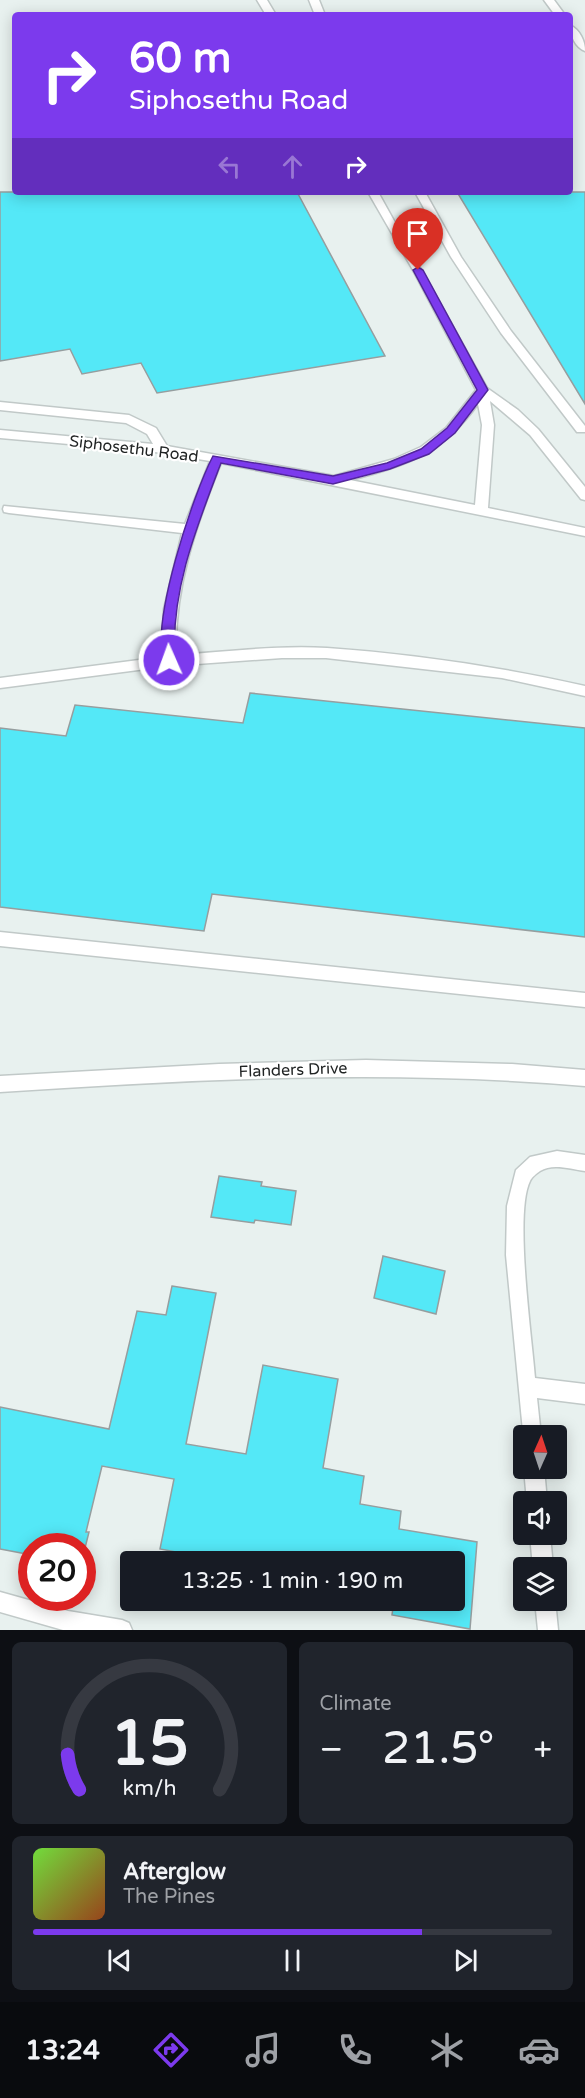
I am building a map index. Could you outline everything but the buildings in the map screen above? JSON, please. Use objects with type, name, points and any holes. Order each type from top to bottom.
[{"type":"lane","points":[[573,32],[585,48]]},
{"type":"lane","points":[[375,195],[482,390],[488,424],[482,510]]},
{"type":"lane","points":[[422,195],[456,257],[501,324],[581,429]]},
{"type":"lane","points":[[333,480],[390,466],[425,452],[451,431],[482,390]]},
{"type":"lane","points":[[482,390],[514,413],[534,432],[585,496]]},
{"type":"lane","points":[[0,406],[129,419],[152,431],[163,450]]},
{"type":"lane","name":"Siphosethu Road","points":[[0,434],[163,450],[217,459],[333,480],[585,532]]},
{"type":"lane","points":[[169,660],[167,637],[170,608],[190,529],[217,459]]},
{"type":"lane","points":[[9,509],[190,529]]},
{"type":"lane","points":[[0,683],[169,660],[282,652],[326,653],[502,673],[585,691]]},
{"type":"lane","points":[[0,939],[585,1000]]},
{"type":"lane","name":"Flanders Drive","points":[[0,1084],[329,1067],[532,1072],[585,1078]]},
{"type":"lane","points":[[530,1425],[515,1255],[516,1206],[522,1176],[536,1163],[557,1159],[585,1163]]},
{"type":"lane","points":[[527,1387],[585,1394]]},
{"type":"lane","points":[[0,1602],[68,1621],[122,1630]]},
{"type":"lane","points":[[547,1611],[548,1630]]},
{"type":"route","points":[[169,660],[167,637],[170,608],[190,529],[217,459],[333,480],[390,466],[425,452],[451,431],[482,390],[418,270]]}]
